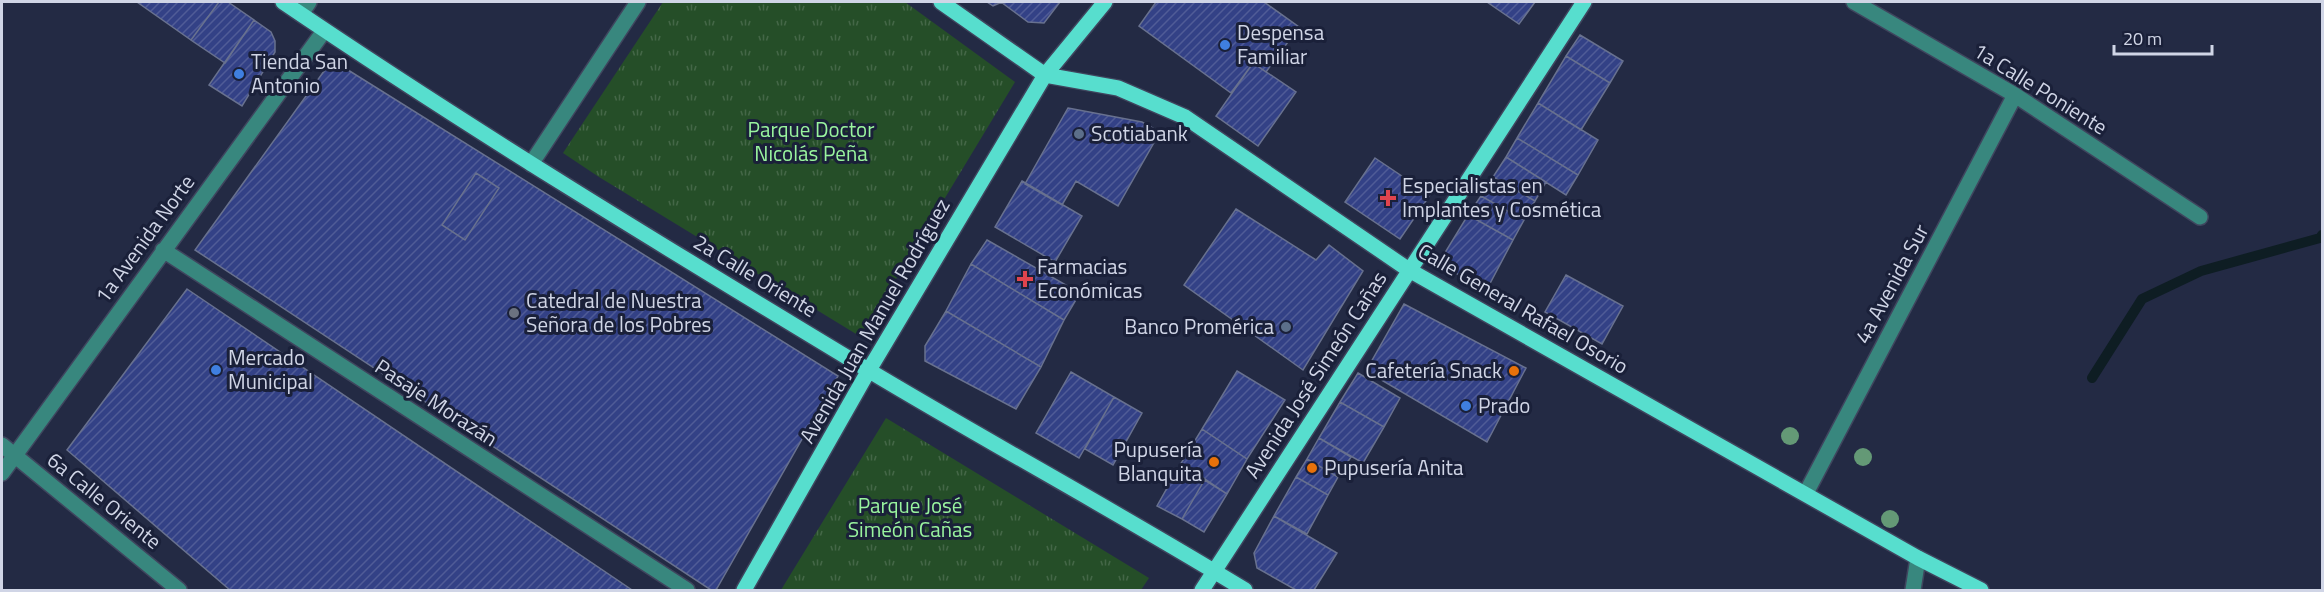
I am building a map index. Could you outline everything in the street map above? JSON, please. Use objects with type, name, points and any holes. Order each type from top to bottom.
[{"type":"main road","name":"2a Calle Oriente","points":[[283,2],[305,8],[324,31],[531,164],[869,370],[1245,591]]},
{"type":"main road","points":[[941,2],[1045,75]]},
{"type":"main road","name":"Avenida Juan Manuel Rodríguez","points":[[744,591],[869,370],[1045,75],[1105,2]]},
{"type":"main road","name":"Avenida José Simeón Cañas","points":[[1202,591],[1584,2]]},
{"type":"main road","name":"Calle General Rafael Osorio","points":[[1045,75],[1118,88],[1185,117],[1409,270],[1918,558],[1981,591]]},
{"type":"street","points":[[531,164],[638,2]]},
{"type":"street","name":"1a Calle Poniente","points":[[1854,2],[2015,95],[2200,217]]},
{"type":"street","name":"1a Avenida Norte","points":[[2,473],[324,31]]},
{"type":"street","name":"4a Avenida Sur","points":[[1806,493],[2015,95]]},
{"type":"street","name":"Pasaje Morazán","points":[[163,250],[687,591]]},
{"type":"street","name":"6a Calle Oriente","points":[[2,445],[179,591]]},
{"type":"street","points":[[1913,591],[1918,558]]},
{"type":"green space","name":"Parque Doctor Nicolás Peña","points":[[663,2],[905,2],[1015,82],[861,337],[563,153]]},
{"type":"green space","name":"Parque José Simeón Cañas","points":[[886,418],[1149,578],[1141,590],[781,590]]},
{"type":"building","points":[[137,2],[219,2],[191,40]]},
{"type":"building","points":[[219,2],[228,2],[254,20],[225,63],[191,40]]},
{"type":"building","points":[[987,2],[1002,2],[993,6]]},
{"type":"building","points":[[1001,2],[1060,2],[1044,23],[1028,22]]},
{"type":"building","name":"Despensa Familiar","points":[[1156,2],[1264,2],[1299,27],[1266,72],[1253,63],[1231,93],[1139,26]]},
{"type":"building","points":[[1487,2],[1535,2],[1519,24]]},
{"type":"building","name":"Tienda San Antonio","points":[[254,20],[271,32],[275,41],[275,52],[242,106],[209,85]]},
{"type":"building","points":[[1580,35],[1623,61],[1610,83],[1566,56]]},
{"type":"building","points":[[1566,56],[1610,83],[1581,130],[1538,103]]},
{"type":"building","name":"Catedral de Nuestra Señora de los Pobres","points":[[332,60],[838,376],[716,590],[711,590],[195,250]]},
{"type":"building","points":[[1253,63],[1296,92],[1258,146],[1216,116]]},
{"type":"building","points":[[1538,103],[1598,140],[1578,175],[1517,138]]},
{"type":"building","points":[[1068,108],[1142,122],[1160,132],[1118,206],[1076,181],[1062,205],[1025,184]]},
{"type":"building","points":[[1517,138],[1578,175],[1566,195],[1506,157]]},
{"type":"building","points":[[1506,157],[1546,182],[1535,201],[1493,177]]},
{"type":"building","name":"Especialistas en Implantes y Cosmética","points":[[1375,158],[1430,195],[1400,239],[1345,202]]},
{"type":"building","points":[[476,173],[499,188],[465,240],[442,225]]},
{"type":"building","points":[[1493,177],[1535,201],[1524,220],[1481,196]]},
{"type":"building","points":[[1022,181],[1082,216],[1055,262],[995,227]]},
{"type":"building","points":[[1481,196],[1524,220],[1513,240],[1468,215]]},
{"type":"building","name":"Banco Promérica","points":[[1236,209],[1316,260],[1329,245],[1363,271],[1303,370],[1184,285]]},
{"type":"building","points":[[1468,215],[1513,240],[1486,291],[1444,266],[1443,256]]},
{"type":"building","name":"Farmacias Económicas","points":[[987,240],[1080,293],[1064,320],[971,264]]},
{"type":"building","points":[[971,264],[1064,320],[1041,367],[946,311]]},
{"type":"building","points":[[1566,275],[1623,306],[1602,344],[1545,312]]},
{"type":"building","name":"Mercado Municipal","points":[[187,289],[632,590],[230,590],[67,450]]},
{"type":"building","name":"Prado","points":[[1404,304],[1526,368],[1487,442],[1366,371]]},
{"type":"building","points":[[946,311],[1041,367],[1016,409],[925,361],[925,346]]},
{"type":"building","points":[[1237,371],[1285,400],[1247,459],[1202,429]]},
{"type":"building","points":[[1071,372],[1114,397],[1079,458],[1036,433]]},
{"type":"building","points":[[1358,373],[1400,398],[1384,427],[1340,402]]},
{"type":"building","points":[[1114,397],[1142,413],[1113,465],[1085,449]]},
{"type":"building","points":[[1340,402],[1384,427],[1363,463],[1319,438]]},
{"type":"building","name":"Pupusería Blanquita","points":[[1202,429],[1247,459],[1227,494],[1180,465]]},
{"type":"building","points":[[1319,438],[1351,457],[1338,477],[1307,459]]},
{"type":"building","name":"Pupusería Anita","points":[[1307,459],[1338,477],[1328,495],[1296,477]]},
{"type":"building","points":[[1180,465],[1205,479],[1182,519],[1157,506]]},
{"type":"building","points":[[1296,477],[1328,495],[1307,534],[1274,516]]},
{"type":"building","points":[[1205,479],[1227,494],[1204,532],[1182,519]]},
{"type":"building","points":[[1274,516],[1337,553],[1314,590],[1296,590],[1257,568],[1254,553]]},
{"type":"waterway","points":[[2092,378],[2142,299],[2201,271],[2320,238],[2322,235]]},
{"type":"place","name":"Despensa Familiar","points":[[1225,45]]},
{"type":"place","name":"Tienda San Antonio","points":[[239,74]]},
{"type":"place","name":"Scotiabank","points":[[1079,134]]},
{"type":"place","name":"Especialistas en Implantes y Cosmética","points":[[1388,198]]},
{"type":"place","name":"Farmacias Económicas","points":[[1025,279]]},
{"type":"place","name":"Catedral de Nuestra Señora de los Pobres","points":[[514,313]]},
{"type":"place","name":"Banco Promérica","points":[[1286,327]]},
{"type":"place","name":"Mercado Municipal","points":[[216,370]]},
{"type":"place","name":"Cafetería Snack","points":[[1514,371]]},
{"type":"place","name":"Prado","points":[[1466,406]]},
{"type":"place","name":"Pupusería Blanquita","points":[[1214,462]]},
{"type":"place","name":"Pupusería Anita","points":[[1312,468]]}]
